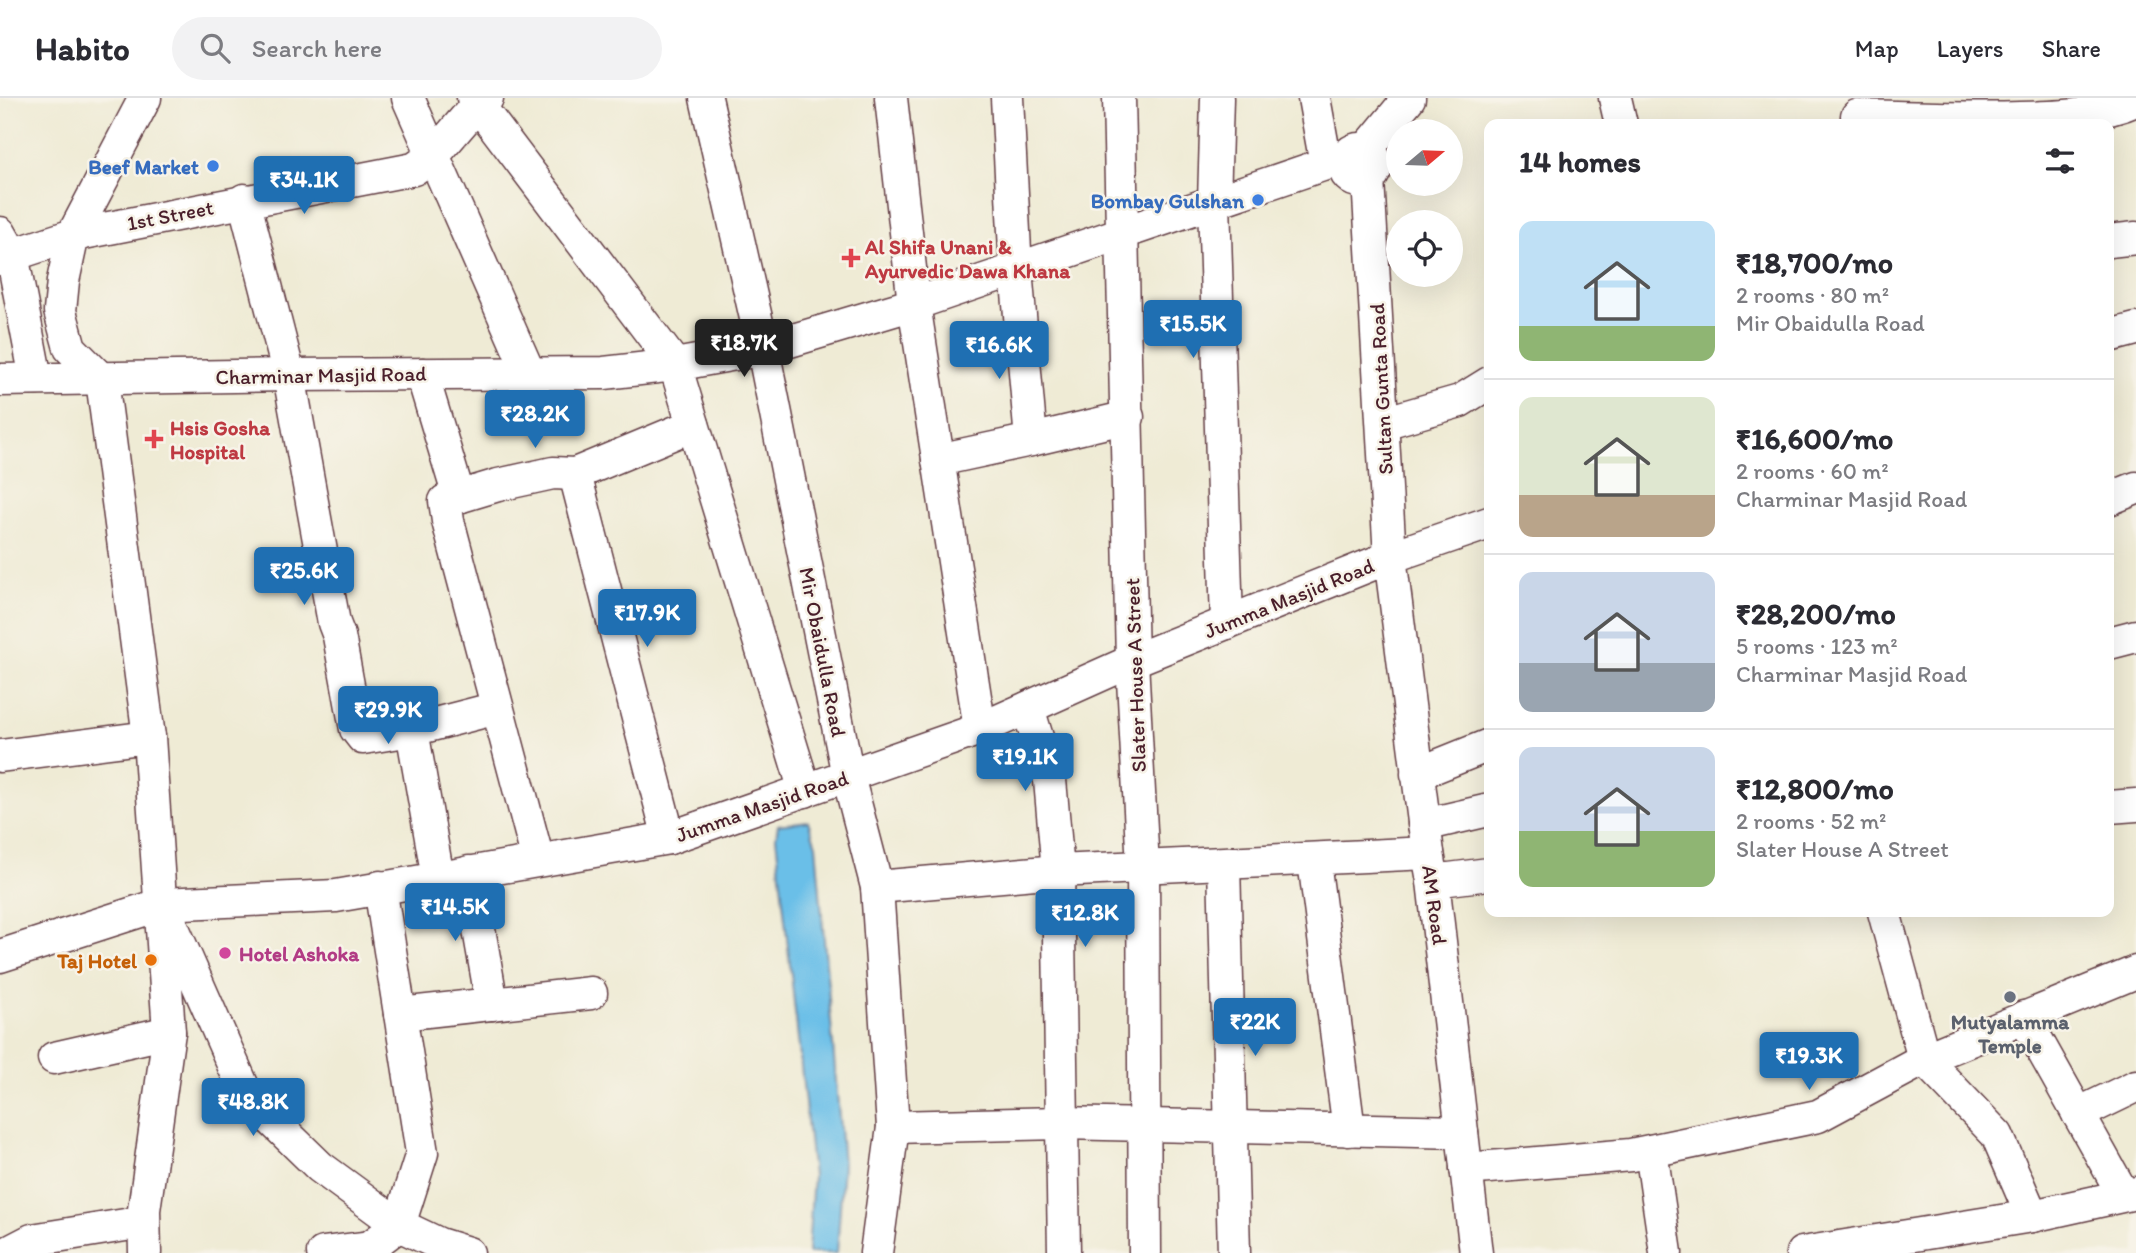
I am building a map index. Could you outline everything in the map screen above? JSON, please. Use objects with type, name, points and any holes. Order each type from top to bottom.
[{"type":"street","points":[[0,1238],[20,1246],[144,1238],[169,1032],[149,737],[102,380],[70,348],[60,311],[63,281],[73,235],[145,98]]},
{"type":"street","points":[[408,98],[529,373]]},
{"type":"street","name":"Mir Obaidulla Road","points":[[706,98],[763,349],[848,776],[877,887],[892,1127],[876,1253]]},
{"type":"street","points":[[891,98],[914,304],[980,729]]},
{"type":"street","points":[[1007,98],[1016,270],[1031,440]]},
{"type":"street","name":"Slater House A Street","points":[[1119,98],[1132,661],[1143,867],[1145,1253]]},
{"type":"street","points":[[1217,98],[1214,202],[1227,622]]},
{"type":"street","name":"Sultan Gunta Road","points":[[1314,98],[1352,162],[1383,423],[1390,557]]},
{"type":"street","points":[[1352,162],[1409,98]]},
{"type":"street","points":[[1615,98],[1620,119]]},
{"type":"street","points":[[479,100],[675,365],[805,791]]},
{"type":"street","name":"1st Street","points":[[4,249],[244,200],[414,169],[434,155],[479,100]]},
{"type":"street","points":[[1857,116],[1988,114],[2067,117],[2122,106],[2136,100]]},
{"type":"street","name":"Charminar Masjid Road","points":[[0,380],[102,380],[289,374],[604,373],[675,365],[763,349],[914,304],[1214,202],[1352,162]]},
{"type":"street","points":[[244,200],[289,374],[356,729],[363,738],[412,730],[497,708]]},
{"type":"street","points":[[2114,240],[2136,238]]},
{"type":"street","points":[[4,249],[36,379]]},
{"type":"street","points":[[2114,335],[2136,329]]},
{"type":"street","points":[[422,374],[459,497]]},
{"type":"street","points":[[1383,423],[1460,401],[1484,386]]},
{"type":"street","points":[[938,460],[1128,417]]},
{"type":"street","points":[[538,860],[448,521],[445,501],[498,485],[553,474],[575,474],[694,425]]},
{"type":"street","points":[[575,474],[669,838]]},
{"type":"street","points":[[2114,497],[2136,488]]},
{"type":"street","name":"Jumma Masjid Road","points":[[0,956],[162,904],[336,896],[669,838],[980,729],[1227,622],[1390,557],[1484,525]]},
{"type":"street","name":"AM Road","points":[[1390,557],[1476,1253]]},
{"type":"street","points":[[2114,642],[2136,636]]},
{"type":"street","points":[[1028,708],[1050,780],[1058,872],[1064,1253]]},
{"type":"street","points":[[412,730],[438,878]]},
{"type":"street","points":[[0,756],[149,737]]},
{"type":"street","points":[[1417,774],[1484,747]]},
{"type":"street","points":[[2114,807],[2136,805]]},
{"type":"street","points":[[1428,853],[1484,814]]},
{"type":"street","points":[[877,887],[1058,872],[1314,861],[1428,853],[1484,872]]},
{"type":"street","points":[[1314,861],[1349,1130]]},
{"type":"street","points":[[1224,864],[1234,1253]]},
{"type":"street","points":[[470,872],[492,1004]]},
{"type":"street","points":[[323,1253],[370,1247],[399,1225],[422,1153],[380,887]]},
{"type":"street","points":[[162,904],[247,1096],[320,1167],[399,1225],[449,1250]]},
{"type":"street","points":[[1885,917],[1924,1059],[1997,1135],[2032,1216]]},
{"type":"street","points":[[1466,1169],[1631,1155],[1818,1116],[1924,1059],[2136,972]]},
{"type":"street","points":[[400,1014],[591,993]]},
{"type":"street","points":[[1802,1253],[2032,1216],[2129,1194],[2078,1114],[2024,1017]]},
{"type":"street","points":[[54,1058],[169,1032]]},
{"type":"street","points":[[2078,1114],[2136,1086]]},
{"type":"street","points":[[892,1127],[1061,1123],[1462,1132]]},
{"type":"street","points":[[1651,1151],[1666,1253]]},
{"type":"water","points":[[808,821],[816,845],[843,1164],[837,1253],[808,1253],[813,1176],[776,837],[778,825]]},
{"type":"place","name":"Beef Market","points":[[213,166]]},
{"type":"place","name":"Bombay Gulshan","points":[[1258,200]]},
{"type":"place","name":"Al Shifa Unani & Ayurvedic Dawa Khana","points":[[851,258]]},
{"type":"place","name":"Hsis Gosha Hospital","points":[[154,439]]},
{"type":"place","name":"Hotel Ashoka","points":[[225,953]]},
{"type":"place","name":"Taj Hotel","points":[[151,960]]},
{"type":"place","name":"Mutyalamma Temple","points":[[2010,997]]}]
